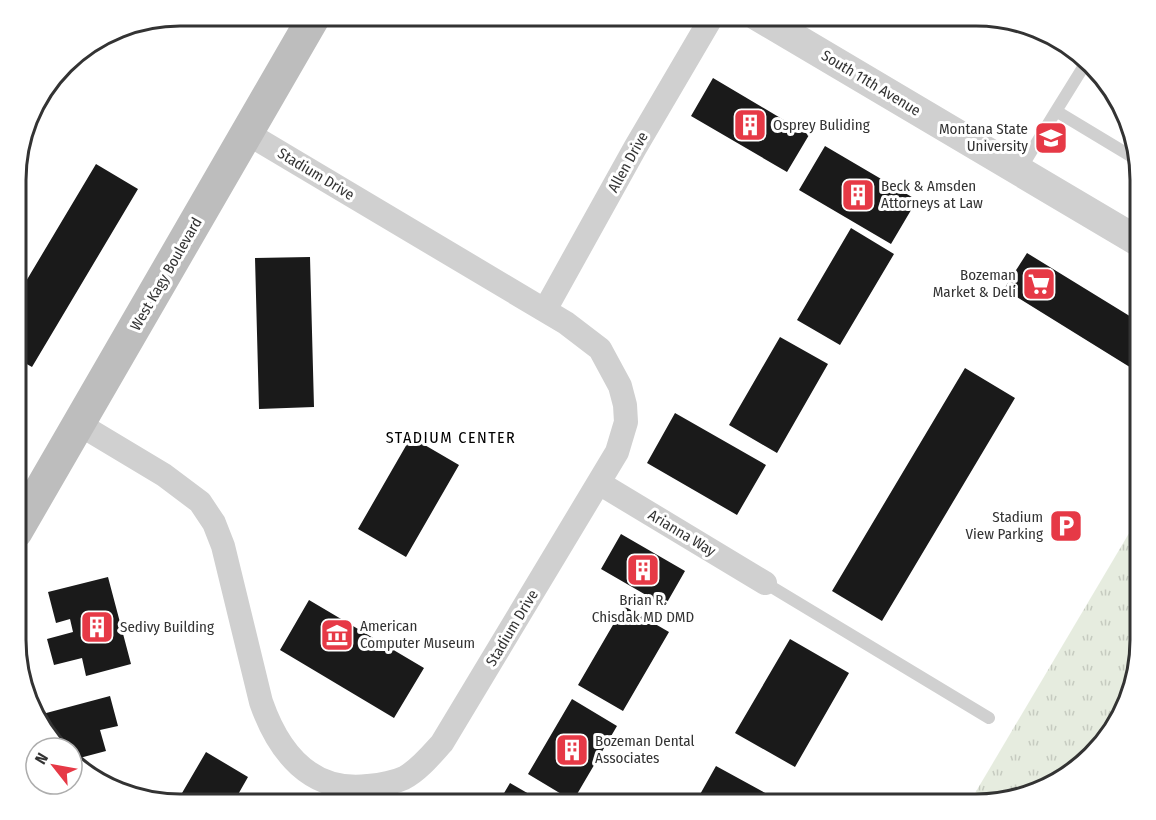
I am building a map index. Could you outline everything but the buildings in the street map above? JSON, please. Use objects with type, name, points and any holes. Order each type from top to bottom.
[{"type":"main road","name":"West Kagy Boulevard","points":[[26,515],[309,26]]},
{"type":"street","name":"Allen Drive","points":[[545,310],[635,148],[707,26]]},
{"type":"street","name":"South 11th Avenue","points":[[775,26],[1130,237]]},
{"type":"street","name":"Stadium Drive","points":[[79,424],[164,475],[200,502],[214,523],[224,546],[254,676],[269,724],[295,762],[314,776],[336,786],[358,788],[381,785],[405,777],[420,766],[442,743],[617,452],[626,422],[620,386],[600,350],[545,310],[247,133]]},
{"type":"street","name":"Arianna Way","points":[[599,483],[765,583]]},
{"type":"lane","points":[[1019,171],[1082,69]]},
{"type":"lane","points":[[1056,111],[1129,155]]},
{"type":"lane","points":[[765,583],[989,718]]},
{"type":"green space","points":[[1130,532],[1128,671],[1119,700],[1110,718],[1085,749],[1054,774],[1007,792],[975,794]]},
{"type":"place","name":"Osprey Buliding","points":[[750,125]]},
{"type":"place","name":"Montana State University","points":[[1051,138]]},
{"type":"place","name":"Beck & Amsden Attorneys at Law","points":[[858,195]]},
{"type":"place","name":"Bozeman Market & Deli","points":[[1039,284]]},
{"type":"place","name":"Stadium View Parking","points":[[1066,526]]},
{"type":"place","name":"Brian R. Chisdak MD DMD","points":[[643,570]]},
{"type":"place","name":"Sedivy Building","points":[[97,627]]},
{"type":"place","name":"American Computer Museum","points":[[337,635]]},
{"type":"place","name":"Bozeman Dental Associates","points":[[572,750]]},
{"type":"district","name":"STADIUM CENTER","points":[[451,437]]}]
